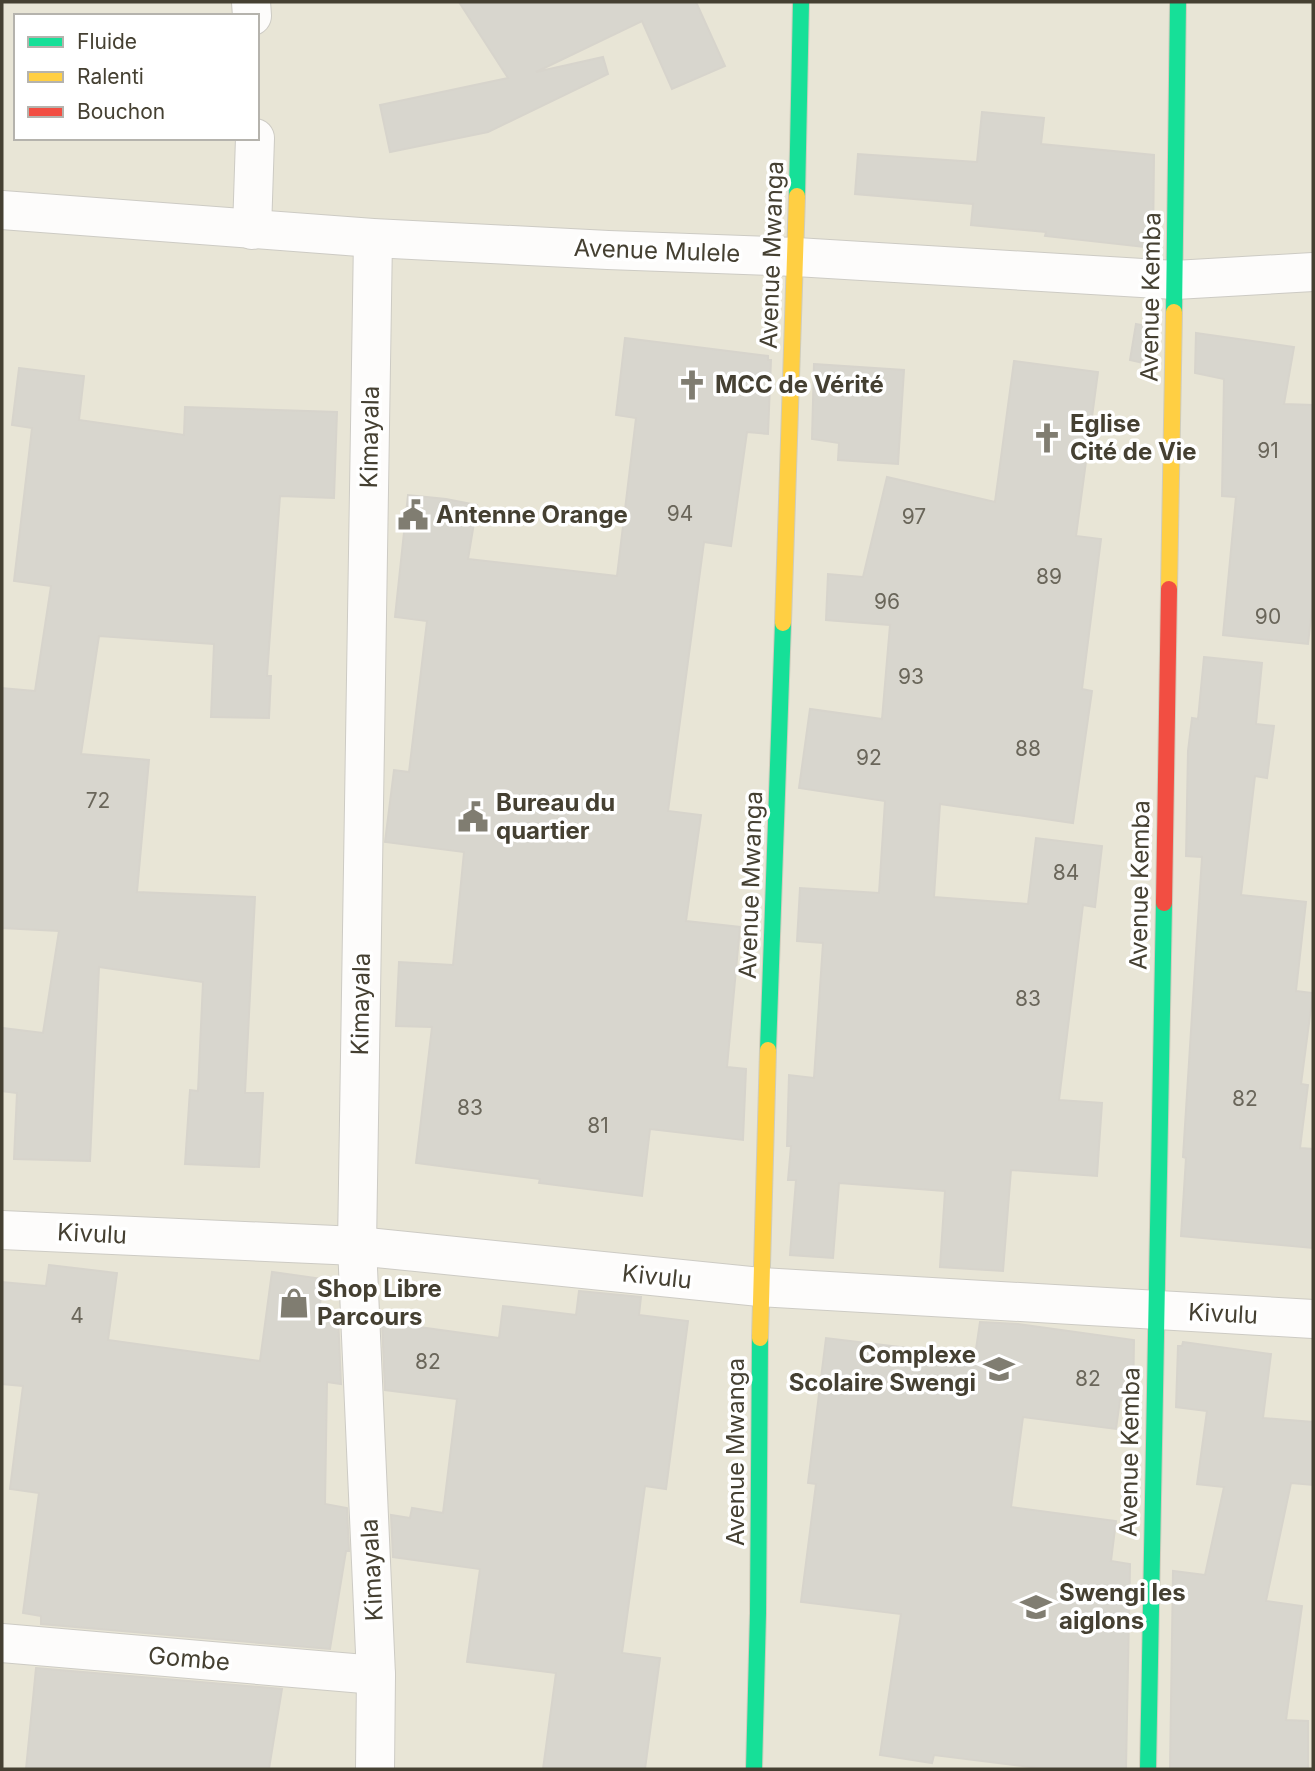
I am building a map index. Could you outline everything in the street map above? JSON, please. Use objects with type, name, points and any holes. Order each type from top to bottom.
[{"type":"street","name":"Avenue Mwanga","points":[[754,1769],[760,1287],[796,257],[801,2]]},
{"type":"street","name":"Avenue Kemba","points":[[1148,1769],[1178,2]]},
{"type":"street","points":[[252,230],[255,140]]},
{"type":"street","name":"Avenue Mulele","points":[[2,210],[373,238],[796,257],[1175,281],[1313,272]]},
{"type":"street","name":"Kimayala","points":[[373,238],[357,1246],[376,1675],[375,1769]]},
{"type":"street","name":"Kivulu","points":[[2,1230],[357,1246],[760,1287],[1313,1319]]},
{"type":"street","name":"Gombe","points":[[2,1643],[376,1675]]},
{"type":"shaded area","points":[[2,2],[1313,2],[1313,1769],[2,1769]]},
{"type":"building","points":[[459,2],[696,2],[725,66],[672,89],[642,21],[536,72],[603,57],[608,74],[488,132],[390,152],[380,105],[508,78]]},
{"type":"building","points":[[982,112],[1044,118],[1041,144],[1154,155],[1153,248],[1045,236],[1046,232],[971,225],[973,204],[855,194],[858,154],[977,162]]},
{"type":"building","points":[[1136,324],[1152,327],[1152,365],[1130,360]]},
{"type":"building","points":[[1196,333],[1294,347],[1284,404],[1313,405],[1313,600],[1308,644],[1223,635],[1236,497],[1222,496],[1224,379],[1195,373]]},
{"type":"building","points":[[625,338],[768,356],[768,360],[771,360],[768,434],[747,432],[731,546],[704,542],[668,811],[701,815],[686,921],[740,927],[727,1067],[746,1069],[743,1140],[650,1129],[642,1196],[416,1163],[432,1027],[396,1026],[399,962],[453,965],[464,852],[385,842],[394,770],[409,772],[427,621],[395,617],[408,495],[477,505],[468,559],[617,576],[636,418],[616,415]]},
{"type":"building","points":[[1014,361],[1098,372],[1076,536],[1101,539],[1082,689],[1092,691],[1073,823],[940,804],[934,897],[1028,904],[1036,838],[1102,846],[1095,907],[1083,905],[1059,1100],[1102,1103],[1097,1176],[1011,1170],[1003,1271],[940,1267],[945,1191],[839,1183],[833,1258],[790,1255],[796,1180],[788,1180],[791,1146],[787,1146],[789,1075],[814,1078],[823,943],[797,941],[800,888],[879,893],[885,801],[799,788],[810,709],[882,719],[890,625],[826,620],[828,574],[863,577],[887,477],[995,502]]},
{"type":"building","points":[[814,364],[904,370],[898,464],[838,460],[839,443],[812,439]]},
{"type":"building","points":[[19,368],[84,376],[79,420],[184,435],[185,407],[337,412],[334,498],[280,496],[267,676],[271,676],[269,718],[211,717],[214,644],[99,636],[81,754],[149,760],[137,892],[255,897],[245,1093],[263,1093],[259,1167],[185,1164],[190,1090],[198,1091],[203,982],[99,967],[90,1161],[14,1159],[17,1093],[2,1091],[2,1028],[43,1033],[59,931],[2,928],[2,688],[35,691],[51,586],[14,581],[32,428],[12,425]]},
{"type":"building","points":[[1204,657],[1262,663],[1256,724],[1274,726],[1267,778],[1255,776],[1241,895],[1306,902],[1296,991],[1313,993],[1301,1084],[1308,1085],[1300,1148],[1313,1149],[1313,1248],[1181,1236],[1186,1158],[1183,1157],[1202,857],[1186,856],[1188,751],[1192,718],[1198,719]]},
{"type":"building","points":[[49,1265],[117,1273],[108,1340],[260,1361],[272,1272],[323,1279],[319,1313],[338,1316],[341,1384],[327,1382],[325,1504],[347,1508],[349,1551],[346,1551],[330,1649],[41,1624],[41,1616],[23,1613],[39,1493],[10,1489],[23,1386],[2,1384],[2,1282],[46,1286]]},
{"type":"building","points":[[579,1291],[641,1297],[639,1315],[688,1321],[666,1489],[645,1486],[622,1653],[660,1658],[645,1769],[543,1769],[556,1673],[467,1662],[480,1569],[393,1557],[391,1515],[410,1518],[412,1508],[443,1513],[457,1399],[385,1390],[382,1322],[499,1338],[503,1306],[576,1315]]},
{"type":"building","points":[[980,1322],[1018,1324],[1134,1340],[1133,1402],[1120,1400],[1116,1429],[1023,1417],[1011,1507],[1116,1521],[1111,1561],[1130,1564],[1126,1769],[1047,1769],[934,1755],[932,1763],[880,1755],[901,1614],[801,1602],[816,1484],[808,1483],[826,1338],[975,1356]]},
{"type":"building","points":[[1183,1342],[1271,1354],[1263,1418],[1313,1422],[1313,1485],[1291,1483],[1266,1601],[1302,1606],[1286,1720],[1308,1721],[1308,1769],[1170,1769],[1173,1571],[1205,1575],[1224,1487],[1197,1484],[1207,1411],[1176,1407],[1178,1346],[1182,1346]]},
{"type":"building","points":[[36,1668],[282,1689],[269,1769],[26,1769]]},
{"type":"traffic: fast","points":[[797,196],[801,2]]},
{"type":"traffic: fast","points":[[1174,312],[1178,2]]},
{"type":"traffic: fast","points":[[768,1050],[783,623]]},
{"type":"traffic: fast","points":[[1148,1769],[1164,903]]},
{"type":"traffic: fast","points":[[754,1769],[760,1338]]},
{"type":"traffic: slow","points":[[783,623],[797,196]]},
{"type":"traffic: slow","points":[[1169,589],[1174,312]]},
{"type":"traffic: slow","points":[[760,1338],[768,1050]]},
{"type":"traffic: jam","points":[[1164,903],[1169,589]]},
{"type":"place","name":"MCC de Vérité","points":[[692,385]]},
{"type":"place","name":"Eglise Cité de Vie","points":[[1047,438]]},
{"type":"place","name":"Antenne Orange","points":[[413,515]]},
{"type":"place","name":"Bureau du quartier","points":[[473,817]]},
{"type":"place","name":"Shop Libre Parcours","points":[[294,1303]]},
{"type":"place","name":"Complexe Scolaire Swengi","points":[[999,1369]]},
{"type":"place","name":"Swengi les aiglons","points":[[1036,1607]]}]
